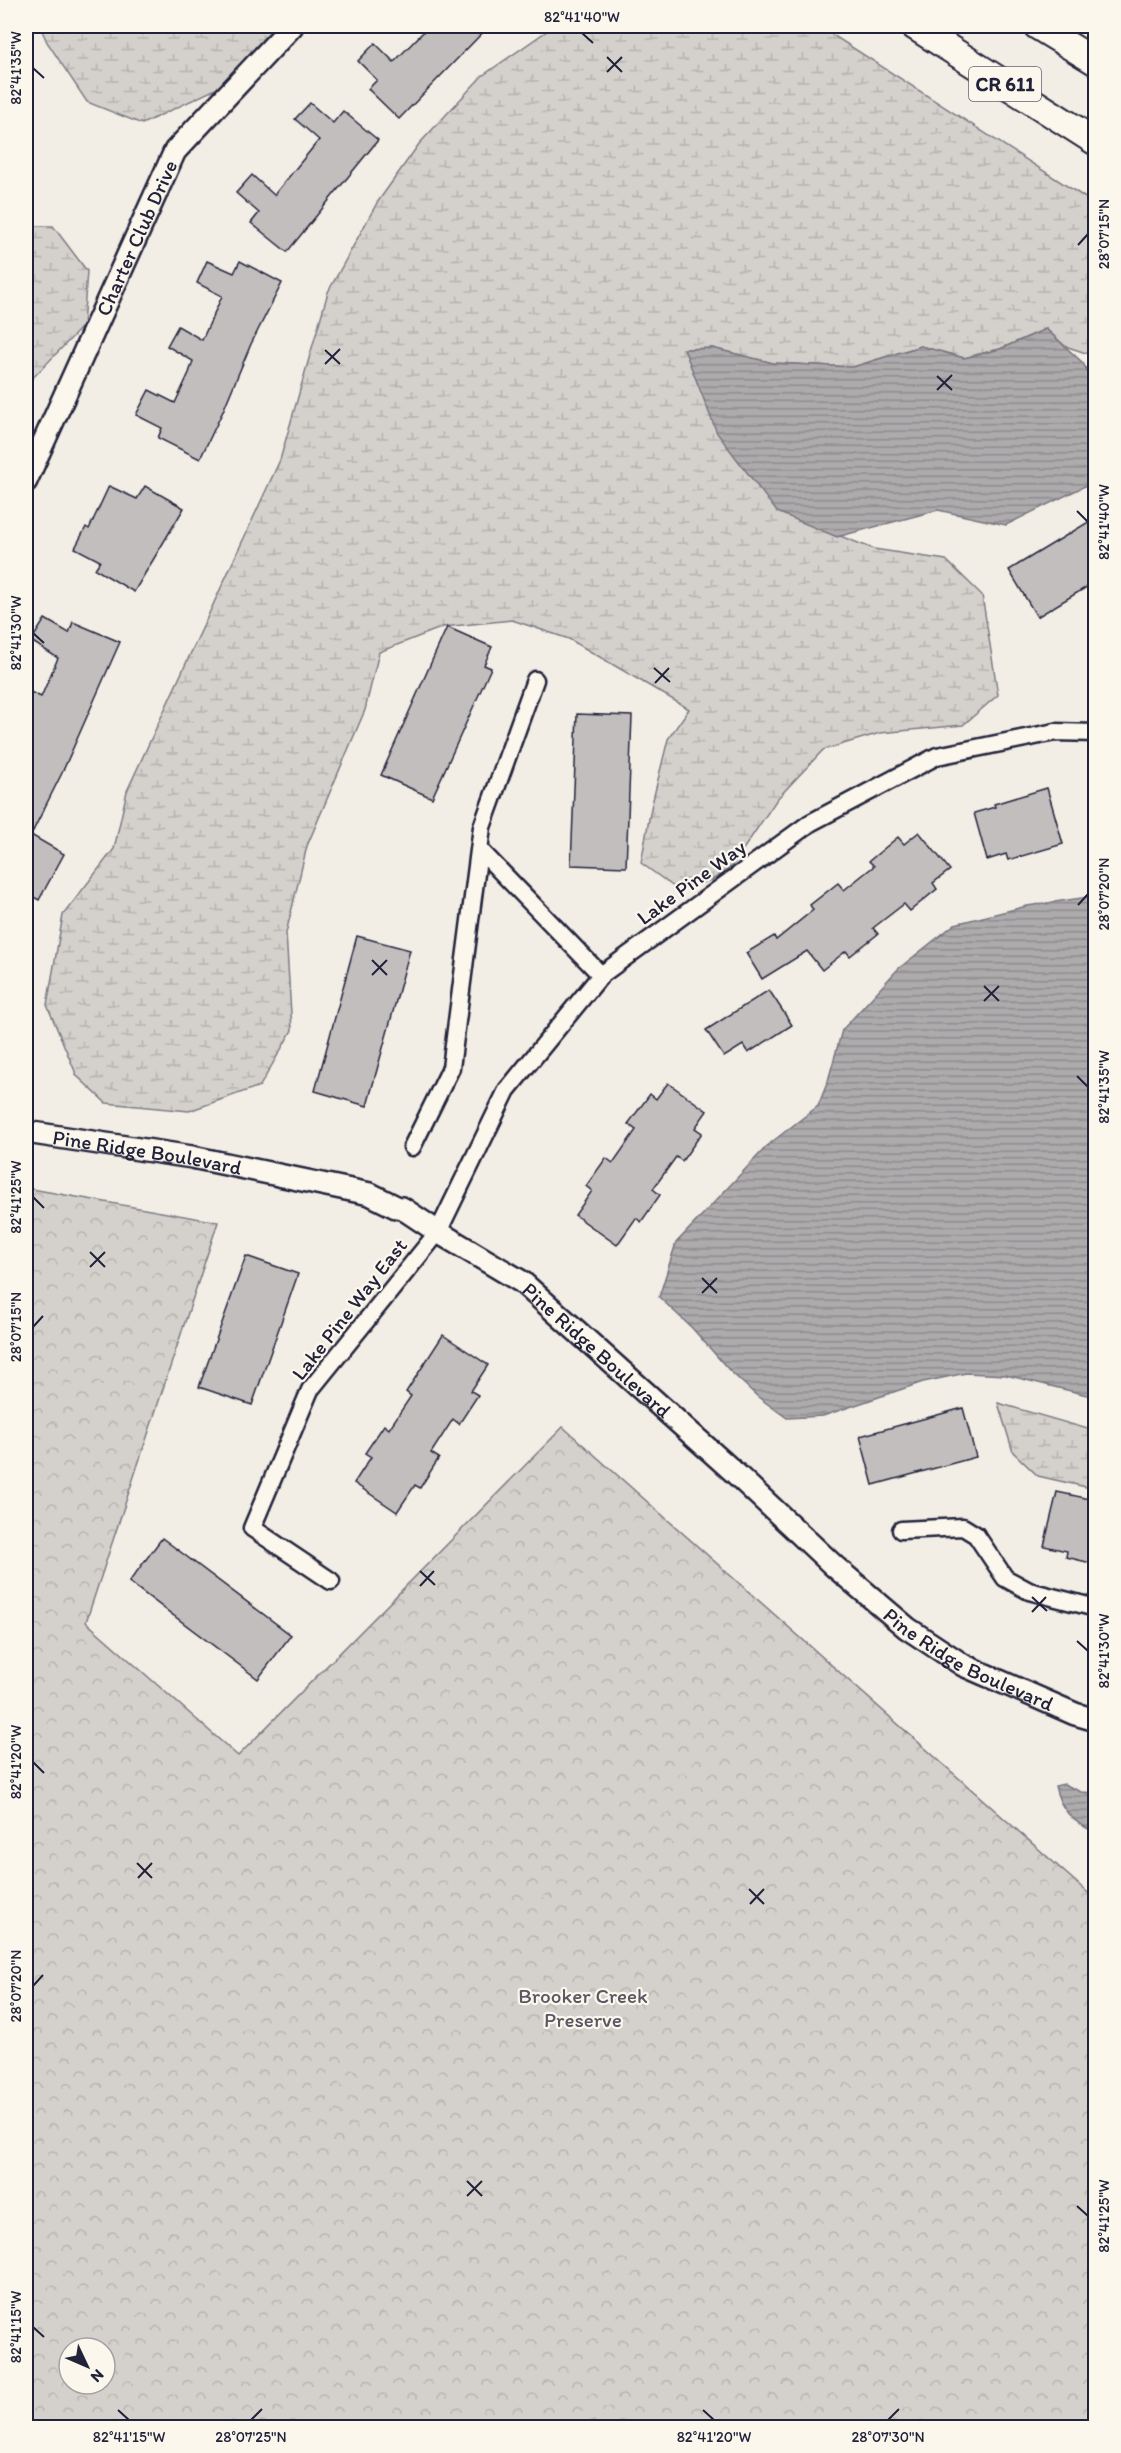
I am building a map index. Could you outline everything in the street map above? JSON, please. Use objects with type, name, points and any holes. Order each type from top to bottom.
[{"type":"main road","name":"CR 611","points":[[914,26],[1095,142]]},
{"type":"main road","points":[[1037,26],[1095,62]]},
{"type":"street","name":"Charter Club Drive","points":[[26,481],[175,151],[292,26]]},
{"type":"street","points":[[412,1147],[451,1068],[482,828],[535,680]]},
{"type":"street","name":"Lake Pine Way","points":[[438,1233],[507,1090],[601,975],[810,823],[937,756],[1055,732],[1095,733]]},
{"type":"street","points":[[480,850],[601,975]]},
{"type":"street","name":"Pine Ridge Boulevard","points":[[26,1132],[192,1157],[370,1194],[396,1208],[402,1208],[438,1233],[522,1282],[562,1315],[834,1566],[907,1628],[963,1665],[1075,1714],[1095,1720]]},
{"type":"street","name":"Lake Pine Way East","points":[[331,1581],[252,1528],[310,1390],[438,1233]]},
{"type":"street","points":[[901,1530],[963,1527],[976,1534],[1005,1578],[1029,1591],[1095,1608]]},
{"type":"green space","points":[[40,26],[277,26],[218,88],[142,124],[87,102],[47,42]]},
{"type":"green space","points":[[554,26],[819,26],[1095,204],[1095,356],[1065,346],[1046,329],[1000,349],[964,358],[920,346],[853,367],[773,363],[712,348],[777,512],[874,549],[946,560],[982,595],[998,695],[963,725],[880,733],[823,750],[777,799],[732,866],[712,880],[678,890],[641,863],[651,808],[668,739],[689,709],[569,639],[512,620],[443,627],[379,652],[365,710],[307,846],[286,933],[292,1030],[260,1086],[189,1111],[106,1103],[77,1076],[47,1005],[63,915],[114,849],[127,791],[280,460],[328,292],[377,203],[419,144],[482,76]]},
{"type":"green space","points":[[26,226],[53,226],[87,271],[83,326],[26,385]]},
{"type":"green space","name":"Brooker Creek Preserve","points":[[26,1188],[218,1222],[86,1622],[238,1756],[563,1427],[1095,1899],[1095,2427],[26,2427]]},
{"type":"green space","points":[[998,1403],[1095,1431],[1095,1489],[1038,1476],[1013,1452]]},
{"type":"shaded area","points":[[1046,329],[1083,363],[1095,386],[1095,474],[1085,486],[1006,525],[938,510],[837,537],[777,512],[717,433],[684,349],[712,348],[773,363],[853,367],[921,346],[964,358],[1000,349]]},
{"type":"shaded area","points":[[1095,896],[1095,1397],[1006,1375],[966,1373],[923,1382],[823,1416],[787,1418],[758,1397],[729,1370],[692,1328],[659,1297],[676,1243],[768,1145],[818,1106],[828,1081],[842,1030],[898,969],[955,924],[1027,906]]},
{"type":"shaded area","points":[[1064,1784],[1081,1792],[1095,1793],[1095,1832],[1074,1820],[1060,1802],[1055,1786]]},
{"type":"building","points":[[429,26],[489,26],[399,119],[368,89],[377,80],[358,61],[375,43],[394,62]]},
{"type":"building","points":[[310,103],[333,123],[343,111],[378,140],[287,252],[251,223],[259,213],[236,193],[252,175],[274,195],[319,140],[295,119]]},
{"type":"building","points":[[207,261],[234,273],[240,261],[282,283],[251,344],[200,459],[158,438],[162,428],[136,415],[149,390],[175,403],[189,373],[193,361],[167,346],[178,326],[202,340],[222,296],[197,283]]},
{"type":"building","points":[[109,486],[137,499],[145,486],[184,508],[134,592],[95,569],[100,561],[75,548],[86,527],[89,529]]},
{"type":"building","points":[[1095,518],[1095,582],[1037,617],[1009,570]]},
{"type":"building","points":[[45,619],[69,633],[73,622],[120,642],[62,773],[31,835],[64,854],[39,900],[26,893],[26,690],[41,697],[58,658],[31,641]]},
{"type":"building","points":[[447,627],[492,647],[484,665],[491,668],[432,798],[381,775]]},
{"type":"building","points":[[577,714],[632,716],[626,867],[571,865]]},
{"type":"building","points":[[1047,788],[1063,844],[1008,860],[1006,854],[987,860],[974,813],[995,807],[994,804]]},
{"type":"building","points":[[919,832],[950,870],[933,883],[937,889],[910,911],[904,904],[873,928],[878,934],[850,956],[846,951],[822,970],[807,951],[762,979],[746,953],[774,936],[776,940],[813,910],[810,905],[838,883],[844,890],[874,866],[869,861],[898,837],[904,844]]},
{"type":"building","points":[[357,936],[410,950],[367,1106],[315,1091]]},
{"type":"building","points":[[769,990],[792,1025],[748,1053],[743,1045],[724,1057],[706,1030]]},
{"type":"building","points":[[668,1083],[707,1111],[695,1128],[702,1133],[682,1161],[676,1157],[653,1189],[660,1195],[641,1222],[636,1218],[617,1245],[575,1215],[592,1191],[586,1186],[606,1158],[613,1163],[636,1130],[628,1124],[650,1094],[656,1099]]},
{"type":"building","points":[[246,1256],[298,1274],[252,1405],[199,1387]]},
{"type":"building","points":[[443,1335],[488,1365],[471,1391],[478,1395],[459,1424],[453,1419],[431,1453],[439,1458],[420,1488],[415,1485],[397,1512],[354,1483],[371,1457],[365,1453],[384,1425],[389,1429],[411,1396],[406,1392]]},
{"type":"building","points":[[963,1408],[976,1457],[873,1485],[860,1436]]},
{"type":"building","points":[[1057,1492],[1095,1500],[1095,1564],[1066,1557],[1067,1551],[1044,1546]]},
{"type":"building","points":[[162,1538],[291,1635],[258,1679],[129,1582]]}]
